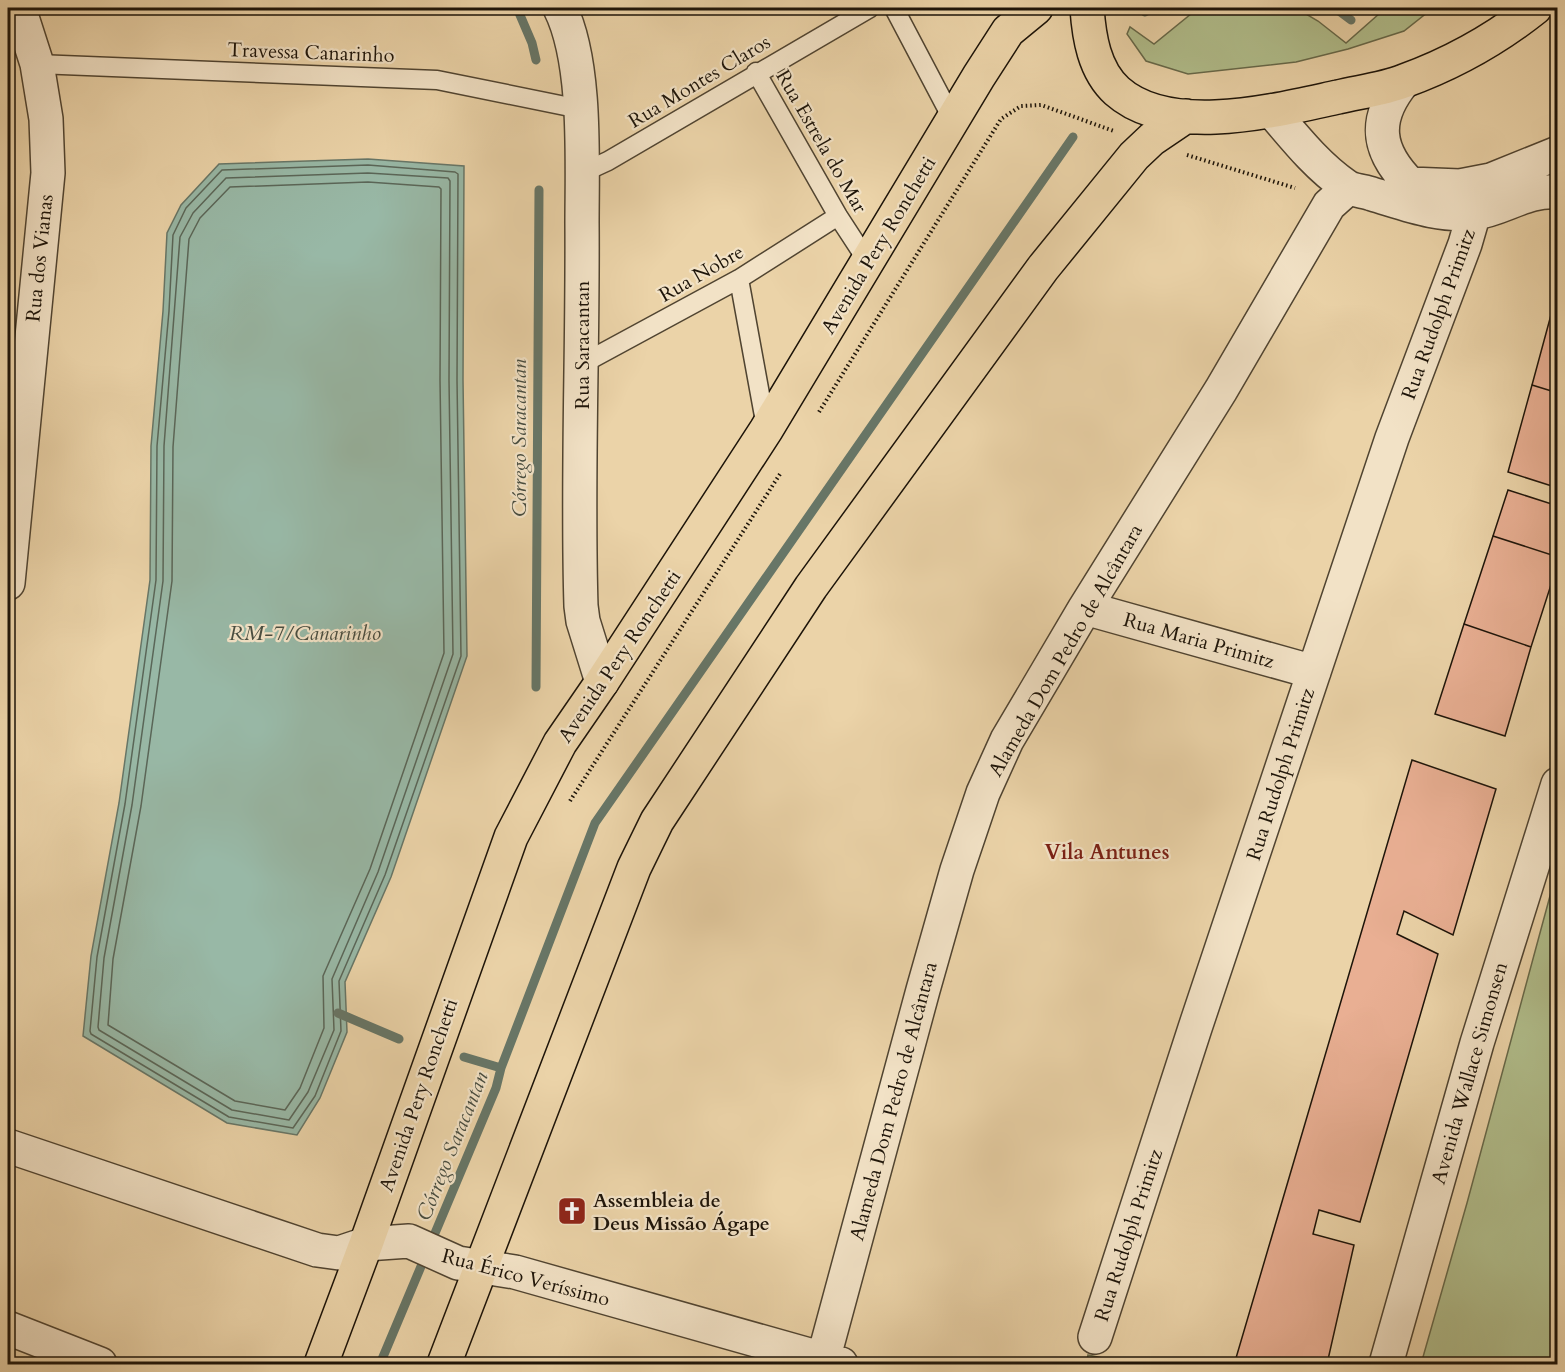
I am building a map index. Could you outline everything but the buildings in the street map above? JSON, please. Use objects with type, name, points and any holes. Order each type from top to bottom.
[{"type":"main road","name":"Avenida Pery Ronchetti","points":[[321,1365],[511,837],[560,743],[766,430],[1012,19],[1036,8]]},
{"type":"main road","points":[[1087,8],[1088,25],[1096,61],[1117,91],[1144,106],[1161,112],[1186,116],[1237,116],[1272,111],[1403,82],[1450,61],[1503,21],[1535,8]]},
{"type":"main road","points":[[444,1365],[469,1265],[495,1236],[634,868],[657,821],[811,586],[1043,268],[1134,156],[1152,139],[1186,116]]},
{"type":"street","name":"Rua dos Vianas","points":[[8,582],[48,173],[46,119],[37,64],[19,8]]},
{"type":"street","name":"Rua Saracantan","points":[[568,11],[580,109],[582,173],[581,606],[583,621],[602,682]]},
{"type":"street","points":[[1403,82],[1386,106],[1382,134],[1393,164],[1410,184],[1460,186],[1491,180],[1557,153]]},
{"type":"street","points":[[1272,111],[1307,153],[1348,188],[1426,210],[1448,213],[1474,213],[1499,208],[1530,194],[1546,191],[1557,192]]},
{"type":"street","name":"Alameda Dom Pedro de Alcântara","points":[[828,1363],[923,990],[971,825],[983,793],[1007,740],[1085,608],[1221,390],[1329,205],[1348,188]]},
{"type":"street","name":"Rua Rudolph Primitz","points":[[1095,1337],[1392,438],[1465,244],[1474,213]]},
{"type":"street","name":"Rua Maria Primitz","points":[[1085,608],[1314,672]]},
{"type":"street","name":"Avenida Wallace Simonsen","points":[[1386,1365],[1477,1043],[1557,784]]},
{"type":"street","name":"Rua Érico Veríssimo","points":[[8,1146],[317,1250],[339,1253],[366,1244],[409,1241],[469,1265],[515,1272],[828,1363]]},
{"type":"street","points":[[8,1328],[100,1365]]},
{"type":"lane","name":"Rua Montes Claros","points":[[582,173],[608,161],[756,72],[870,8]]},
{"type":"lane","points":[[894,8],[953,120]]},
{"type":"lane","name":"Travessa Canarinho","points":[[37,64],[437,80],[580,109]]},
{"type":"lane","name":"Rua Estrela do Mar","points":[[756,72],[838,216],[868,262]]},
{"type":"lane","name":"Rua Nobre","points":[[582,364],[739,279],[838,216]]},
{"type":"lane","points":[[739,279],[766,430]]},
{"type":"green space","points":[[1229,8],[1296,8],[1318,21],[1346,43],[1380,13],[1374,8],[1433,8],[1404,31],[1348,49],[1296,62],[1188,74],[1146,61],[1127,34],[1130,27],[1154,44],[1191,14]]},
{"type":"green space","points":[[1557,870],[1557,1364],[1421,1364],[1467,1203]]},
{"type":"green space","points":[[1088,1355],[1132,1364],[1086,1364]]},
{"type":"water","name":"RM-7/Canarinho","points":[[368,159],[464,166],[463,380],[467,656],[391,877],[345,982],[347,1032],[320,1098],[297,1135],[227,1123],[83,1036],[91,956],[119,803],[150,580],[151,446],[163,311],[167,233],[181,205],[219,164]]},
{"type":"waterway","name":"Córrego Saracantan","points":[[517,8],[532,43],[536,60]]},
{"type":"waterway","points":[[1145,12],[1151,8]]},
{"type":"waterway","points":[[1335,8],[1351,20]]},
{"type":"waterway","points":[[380,1364],[496,1088],[501,1068],[595,823],[1073,137]]},
{"type":"waterway","name":"Córrego Saracantan","points":[[536,687],[539,190]]},
{"type":"waterway","points":[[338,1013],[399,1039]]},
{"type":"waterway","points":[[464,1057],[501,1068]]},
{"type":"place","name":"Assembleia de Deus Missão Ágape","points":[[572,1211]]},
{"type":"district","name":"Vila Antunes","points":[[1107,852]]}]
